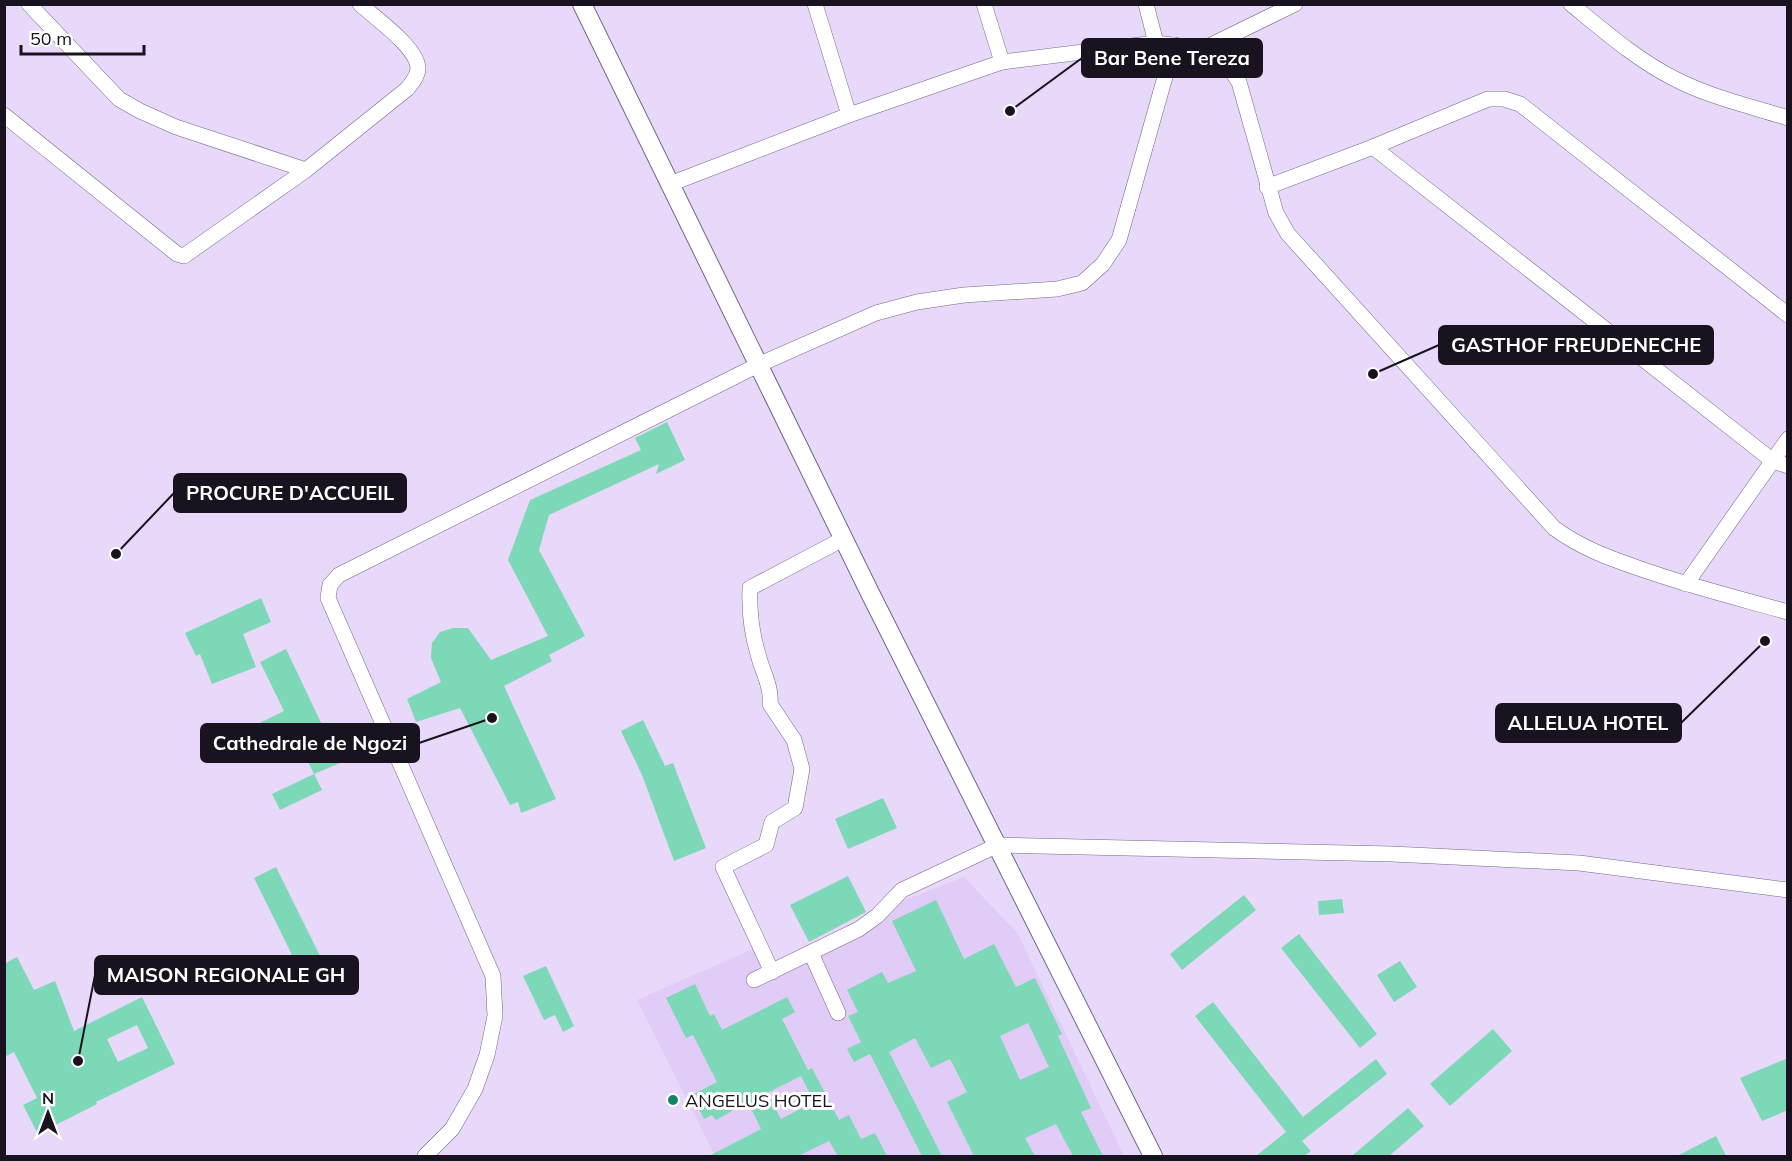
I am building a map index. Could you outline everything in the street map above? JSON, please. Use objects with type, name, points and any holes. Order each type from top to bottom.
[{"type":"street","points":[[29,4],[119,99],[176,127],[306,170]]},
{"type":"street","points":[[4,115],[177,254],[184,256],[306,170],[407,89],[416,78],[418,68],[407,46],[360,4]]},
{"type":"street","points":[[582,4],[843,539],[1153,1156]]},
{"type":"street","points":[[815,4],[849,115]]},
{"type":"street","points":[[984,4],[1002,62]]},
{"type":"street","points":[[1146,4],[1156,43]]},
{"type":"street","points":[[1203,49],[1295,4]]},
{"type":"street","points":[[1571,4],[1642,60],[1676,80],[1709,94],[1788,118]]},
{"type":"street","points":[[670,184],[849,115],[1002,62],[1156,43],[1203,49],[1224,61],[1239,82],[1267,187],[1276,213],[1288,234],[1554,528],[1574,543],[1605,556],[1686,584],[1788,612]]},
{"type":"street","points":[[425,1156],[452,1129],[475,1089],[487,1055],[495,1016],[493,976],[328,598],[330,585],[339,575],[758,365],[876,313],[917,302],[964,295],[1057,290],[1082,283],[1103,264],[1119,240],[1174,45]]},
{"type":"street","points":[[1267,187],[1373,147],[1488,99],[1503,99],[1520,104],[1788,315]]},
{"type":"street","points":[[1373,147],[1780,463]]},
{"type":"street","points":[[1686,584],[1780,463],[1788,439]]},
{"type":"street","points":[[772,972],[723,867],[766,845],[772,822],[795,808],[802,769],[794,740],[770,704],[771,694],[748,614],[750,588],[843,539]]},
{"type":"street","points":[[754,980],[859,929],[877,916],[902,890],[998,845],[1392,854],[1579,863],[1788,890]]},
{"type":"street","points":[[811,953],[838,1013]]},
{"type":"shaded area","points":[[964,877],[1018,934],[1124,1156],[715,1156],[637,1000],[760,946],[772,972],[897,903]]},
{"type":"building","points":[[667,422],[685,460],[656,474],[659,464],[549,515],[539,550],[585,636],[549,655],[552,661],[504,686],[556,799],[521,813],[518,802],[510,805],[460,708],[416,722],[407,699],[441,682],[431,658],[432,643],[440,632],[453,628],[468,628],[491,660],[548,636],[508,560],[530,500],[641,450],[635,438]]},
{"type":"building","points":[[261,598],[271,622],[243,634],[256,667],[212,684],[200,654],[196,656],[185,633]]},
{"type":"building","points":[[286,649],[340,763],[314,774],[291,726],[250,746],[243,731],[284,711],[260,662]]},
{"type":"building","points":[[643,720],[665,766],[673,763],[706,848],[674,861],[642,775],[621,731]]},
{"type":"building","points":[[314,774],[322,790],[280,810],[272,794]]},
{"type":"building","points":[[883,798],[897,828],[848,849],[835,819]]},
{"type":"building","points":[[276,867],[325,966],[303,977],[254,878]]},
{"type":"building","points":[[848,876],[866,912],[809,942],[790,905]]},
{"type":"building","points":[[1244,895],[1256,910],[1182,970],[1170,954]]},
{"type":"building","points":[[1342,899],[1344,913],[1319,915],[1318,901]]},
{"type":"building","points":[[936,900],[964,959],[994,944],[1016,987],[1035,978],[1062,1034],[1058,1036],[1091,1108],[1081,1112],[1103,1156],[1073,1156],[1056,1124],[1025,1138],[1035,1156],[974,1156],[947,1102],[967,1092],[950,1059],[931,1068],[915,1038],[889,1052],[942,1156],[922,1156],[870,1054],[854,1062],[847,1049],[861,1042],[848,1016],[858,1012],[847,990],[882,972],[888,983],[916,971],[892,921]],"holes":[[[1028,1023],[1049,1067],[1020,1080],[1000,1036]]]},
{"type":"building","points":[[1299,934],[1377,1034],[1360,1048],[1281,948]]},
{"type":"building","points":[[17,957],[34,990],[55,981],[74,1031],[142,997],[175,1064],[96,1102],[97,1104],[38,1134],[23,1105],[37,1098],[14,1052],[4,1057],[4,964]],"holes":[[[137,1025],[148,1048],[118,1062],[107,1039]]]},
{"type":"building","points":[[1400,961],[1417,987],[1394,1002],[1377,975]]},
{"type":"building","points":[[546,966],[574,1026],[563,1032],[555,1015],[544,1020],[523,976]]},
{"type":"building","points":[[695,984],[710,1016],[714,1014],[722,1030],[787,997],[795,1012],[782,1019],[808,1070],[812,1068],[839,1120],[849,1115],[861,1139],[875,1133],[887,1156],[838,1156],[829,1141],[798,1156],[709,1156],[761,1129],[748,1102],[716,1120],[712,1115],[704,1119],[692,1095],[717,1082],[693,1035],[686,1038],[666,998]],"holes":[[[801,1076],[814,1102],[781,1119],[767,1093]]]},
{"type":"building","points":[[1213,1002],[1303,1117],[1376,1059],[1387,1074],[1302,1141],[1311,1151],[1304,1156],[1256,1156],[1286,1132],[1195,1016]]},
{"type":"building","points":[[1493,1029],[1512,1051],[1450,1106],[1430,1084]]},
{"type":"building","points":[[1788,1058],[1788,1110],[1762,1121],[1740,1078]]},
{"type":"building","points":[[1408,1108],[1424,1126],[1389,1156],[1352,1156]]},
{"type":"building","points":[[1716,1136],[1726,1156],[1677,1156]]},
{"type":"place","name":"Bar Bene Tereza","points":[[1010,111]]},
{"type":"place","name":"GASTHOF FREUDENECHE","points":[[1373,374]]},
{"type":"place","name":"PROCURE D'ACCUEIL","points":[[116,554]]},
{"type":"place","name":"ALLELUA HOTEL","points":[[1765,641]]},
{"type":"place","name":"Cathedrale de Ngozi","points":[[492,718]]},
{"type":"place","name":"MAISON REGIONALE GH","points":[[78,1061]]},
{"type":"place","name":"ANGELUS HOTEL","points":[[673,1100]]}]
